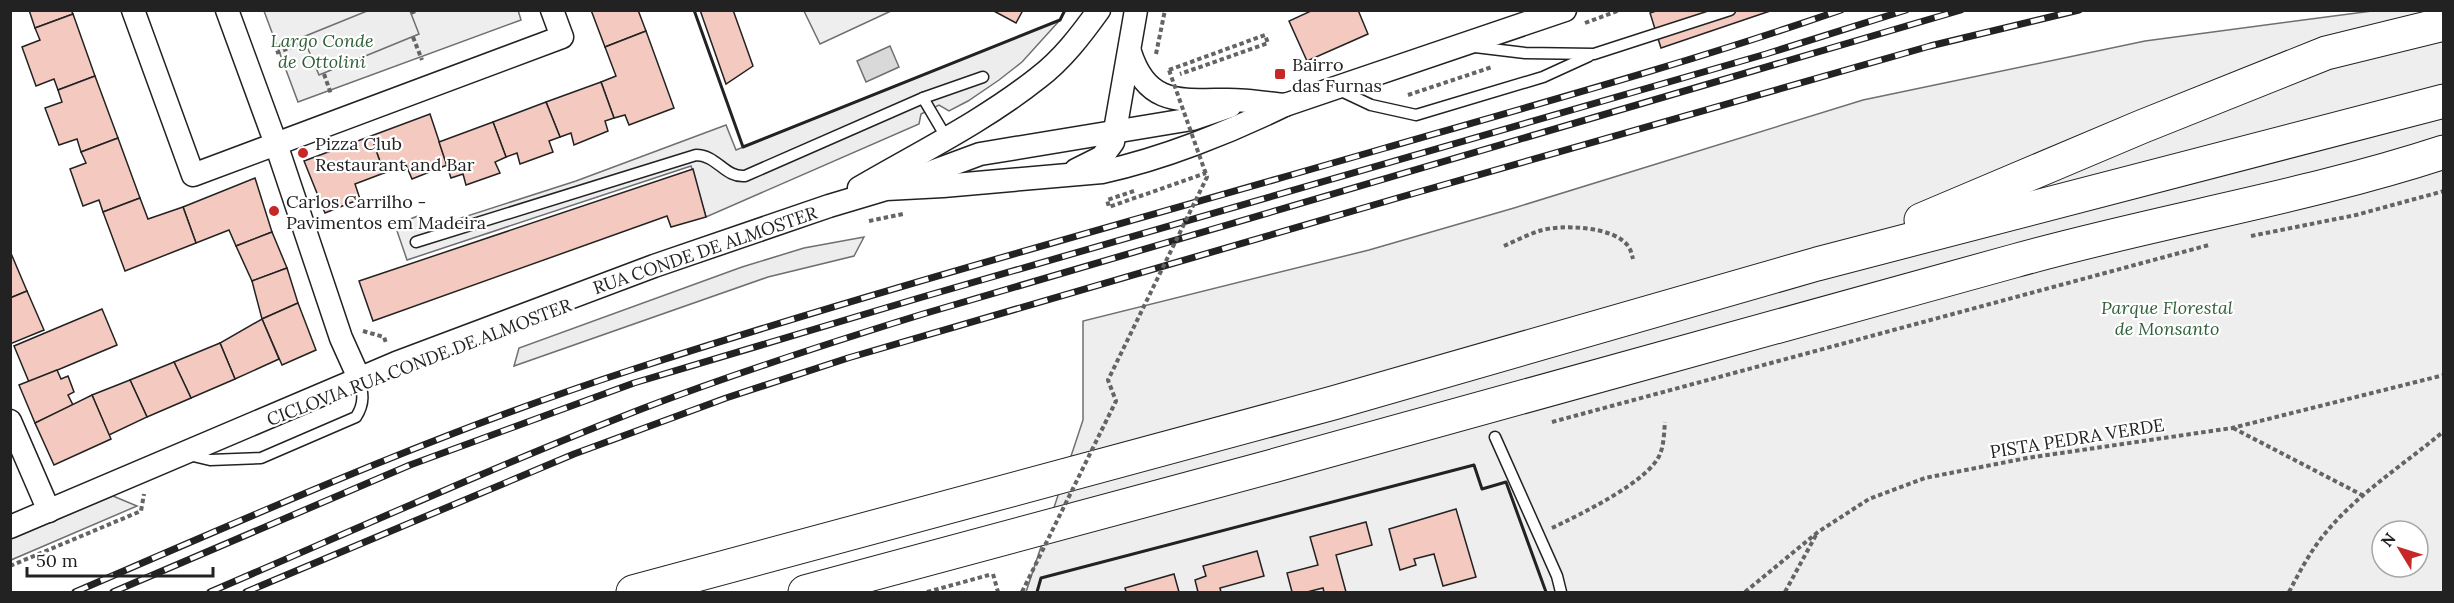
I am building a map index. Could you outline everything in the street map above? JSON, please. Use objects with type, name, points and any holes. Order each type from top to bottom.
[{"type":"highway","points":[[1817,264],[2141,127],[2326,53],[2444,24]]},
{"type":"highway","points":[[633,592],[1355,397],[1817,264],[2444,101]]},
{"type":"highway","points":[[805,592],[1605,375],[2021,259],[2286,195],[2444,152]]},
{"type":"street","points":[[133,10],[193,175],[562,37],[552,10]]},
{"type":"street","points":[[227,10],[276,144],[341,338],[359,378]]},
{"type":"street","points":[[829,206],[992,110],[1039,78],[1083,33],[1099,10]]},
{"type":"street","name":"RUA CONDE DE ALMOSTER","points":[[1063,175],[1102,158],[1109,150],[1115,132],[1136,10]]},
{"type":"street","name":"RUA CONDE DE ALMOSTER","points":[[10,527],[359,378],[654,266],[829,206],[886,189],[1102,172],[1126,167],[1241,127],[1285,105],[1463,45],[1572,17]]},
{"type":"street","points":[[1130,52],[1140,77],[1162,96],[1176,100],[1244,100],[1285,105]]},
{"type":"street","points":[[886,189],[980,154],[1192,119],[1244,100]]},
{"type":"street","points":[[10,421],[49,511]]},
{"type":"lane","points":[[1337,88],[1371,105],[1416,115],[1543,77],[1594,54],[1730,10]]},
{"type":"lane","points":[[1463,45],[1525,53],[1594,54]]},
{"type":"lane","points":[[416,242],[696,155],[709,157],[732,175],[745,176],[923,98],[983,77]]},
{"type":"lane","points":[[923,98],[946,137]]},
{"type":"lane","points":[[183,454],[210,460],[261,458],[356,417],[362,406],[363,395],[359,378]]},
{"type":"lane","points":[[1495,437],[1518,483],[1562,592]]},
{"type":"path","points":[[411,13],[418,10]]},
{"type":"path","points":[[1154,64],[1165,10]]},
{"type":"path","points":[[1572,17],[1620,10]]},
{"type":"path","points":[[1022,592],[1116,401],[1108,380],[1207,177],[1206,173],[1169,70],[1265,35],[1268,43],[1168,78]]},
{"type":"path","points":[[413,37],[422,60]]},
{"type":"path","points":[[276,53],[306,42]]},
{"type":"path","points":[[1371,105],[1509,62],[1525,53]]},
{"type":"path","points":[[324,74],[332,94]]},
{"type":"path","points":[[1190,158],[1200,155]]},
{"type":"path","points":[[1138,189],[1107,200],[1109,207],[1206,173]]},
{"type":"path","points":[[2240,238],[2356,215],[2444,191]]},
{"type":"path","points":[[868,221],[910,212]]},
{"type":"path","points":[[1504,246],[1541,230],[1574,227],[1616,235],[1629,246],[1633,260]]},
{"type":"path","points":[[1540,425],[2217,243]]},
{"type":"path","name":"PISTA PEDRA VERDE","points":[[1745,592],[1818,532],[1869,499],[1925,478],[2027,458],[2232,428],[2444,375]]},
{"type":"path","points":[[1538,535],[1571,519],[1641,478],[1653,466],[1661,453],[1665,422]]},
{"type":"path","points":[[2232,428],[2364,496]]},
{"type":"path","points":[[2289,592],[2301,568],[2328,530],[2364,496],[2444,431]]},
{"type":"path","points":[[10,566],[141,510],[146,487]]},
{"type":"path","points":[[1785,592],[1818,532]]},
{"type":"path","points":[[1028,565],[1039,562]]},
{"type":"path","points":[[927,592],[1005,571]]},
{"type":"path","points":[[993,574],[998,592]]},
{"type":"green space","name":"Largo Conde de Ottolini","points":[[518,10],[521,20],[298,102],[264,11]]},
{"type":"green space","points":[[804,11],[891,11],[820,44]]},
{"type":"green space","name":"Parque Florestal de Monsanto","points":[[2372,11],[2443,11],[2443,592],[1026,592],[1083,420],[1083,321],[1369,250],[1514,208],[1863,100],[2145,41]]},
{"type":"shaded area","points":[[367,11],[410,11],[419,34],[319,75],[303,37]]},
{"type":"shaded area","points":[[1060,20],[1022,62],[968,101],[949,111],[939,105],[921,114],[919,124],[706,217],[691,166],[407,260],[395,225],[418,216],[430,228],[576,181],[726,125],[736,150]]},
{"type":"shaded area","points":[[890,46],[899,67],[866,82],[857,61]]},
{"type":"shaded area","points":[[864,237],[854,256],[768,277],[514,366],[519,348],[742,267],[804,248]]},
{"type":"shaded area","points":[[113,496],[137,506],[11,560],[11,539]]},
{"type":"building","points":[[29,10],[71,10],[73,14],[35,28]]},
{"type":"building","points":[[591,10],[638,10],[646,31],[605,47]]},
{"type":"building","points":[[700,10],[733,10],[753,66],[726,84]]},
{"type":"building","points":[[992,10],[1023,10],[1016,23]]},
{"type":"building","points":[[1313,10],[1358,10],[1368,34],[1307,61],[1289,21]]},
{"type":"building","points":[[1659,10],[1773,10],[1661,48],[1650,13]]},
{"type":"building","points":[[73,14],[95,76],[58,90],[54,79],[36,86],[22,47],[40,40],[35,28]]},
{"type":"building","points":[[646,31],[674,108],[629,125],[625,115],[614,118],[601,82],[616,76],[605,47]]},
{"type":"building","points":[[95,76],[118,138],[81,152],[77,139],[59,145],[45,108],[62,102],[58,90]]},
{"type":"building","points":[[601,82],[614,118],[605,121],[608,131],[574,145],[571,133],[560,137],[546,102]]},
{"type":"building","points":[[546,102],[560,137],[549,141],[553,152],[520,164],[517,153],[506,157],[493,122]]},
{"type":"building","points":[[430,114],[447,165],[412,179],[406,165],[384,173],[371,136]]},
{"type":"building","points":[[493,122],[506,157],[495,162],[500,173],[466,185],[463,174],[451,178],[439,142]]},
{"type":"building","points":[[371,136],[384,173],[355,184],[360,199],[325,213],[304,161]]},
{"type":"building","points":[[118,138],[140,198],[103,212],[99,200],[83,206],[70,169],[86,163],[81,152]]},
{"type":"building","points":[[693,169],[706,217],[671,227],[667,216],[373,321],[359,281]]},
{"type":"building","points":[[255,178],[272,232],[236,246],[229,230],[196,243],[183,207]]},
{"type":"building","points":[[140,198],[148,219],[183,207],[196,243],[125,271],[103,212]]},
{"type":"building","points":[[272,232],[287,268],[252,281],[236,246]]},
{"type":"building","points":[[10,251],[27,291],[10,298]]},
{"type":"building","points":[[287,268],[298,303],[262,319],[252,281]]},
{"type":"building","points":[[27,291],[44,330],[10,344],[10,298]]},
{"type":"building","points":[[298,303],[316,350],[282,365],[262,319]]},
{"type":"building","points":[[102,309],[117,345],[29,382],[14,346]]},
{"type":"building","points":[[262,319],[279,359],[235,379],[220,343]]},
{"type":"building","points":[[220,343],[235,379],[191,398],[174,362]]},
{"type":"building","points":[[174,362],[191,398],[147,417],[130,380]]},
{"type":"building","points":[[57,370],[61,379],[68,376],[74,392],[68,395],[73,405],[35,423],[19,385]]},
{"type":"building","points":[[130,380],[147,417],[109,435],[92,395]]},
{"type":"building","points":[[92,395],[111,439],[54,465],[35,423]]},
{"type":"building","points":[[1456,509],[1476,577],[1443,586],[1434,554],[1414,559],[1416,565],[1400,570],[1389,529]]},
{"type":"building","points":[[1366,522],[1372,545],[1336,555],[1346,592],[1324,592],[1323,588],[1307,592],[1292,592],[1287,573],[1318,565],[1310,537]]},
{"type":"building","points":[[1257,551],[1264,576],[1220,588],[1221,592],[1198,592],[1195,580],[1206,576],[1203,566]]},
{"type":"building","points":[[1174,574],[1179,592],[1126,592],[1125,588]]},
{"type":"railway","points":[[75,592],[281,503],[419,447],[631,370],[913,283],[1614,82],[1841,10]]},
{"type":"railway","points":[[113,592],[410,465],[634,383],[919,298],[1766,54],[1906,10]]},
{"type":"railway","points":[[210,592],[589,430],[679,395],[783,359],[923,314],[1961,10]]},
{"type":"railway","points":[[246,592],[574,454],[726,398],[848,358],[1930,46],[2079,10]]},
{"type":"wall","points":[[694,10],[743,147],[1060,20],[1065,10]]},
{"type":"wall","points":[[1037,592],[1041,578],[1474,465],[1482,489],[1506,482],[1546,592]]},
{"type":"place","name":"Bairro das Furnas","points":[[1280,74]]},
{"type":"place","name":"Pizza Club Restaurant and Bar","points":[[303,153]]},
{"type":"place","name":"Carlos Carrilho - Pavimentos em Madeira","points":[[274,211]]}]
